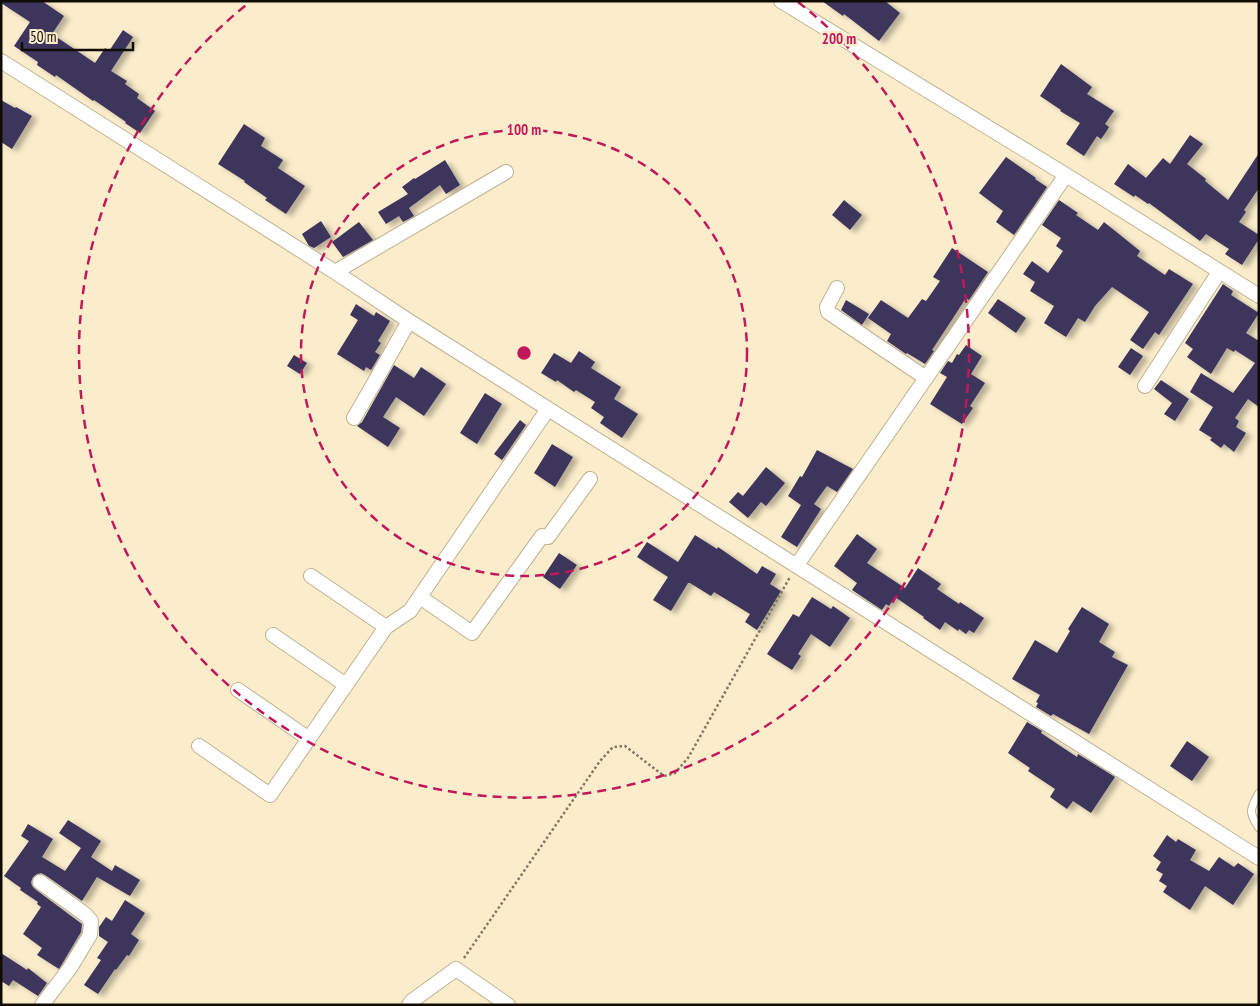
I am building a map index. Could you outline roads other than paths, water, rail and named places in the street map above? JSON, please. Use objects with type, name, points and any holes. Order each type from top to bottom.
[{"type":"street","points":[[782,1],[1259,296]]},
{"type":"street","points":[[1,61],[548,409],[1258,854]]},
{"type":"street","points":[[335,272],[506,172]]},
{"type":"street","points":[[797,565],[1066,175]]},
{"type":"street","points":[[1145,386],[1220,272]]},
{"type":"street","points":[[837,288],[827,307],[828,312],[926,378]]},
{"type":"street","points":[[354,418],[409,321]]},
{"type":"street","points":[[199,746],[270,795],[386,628],[410,611],[548,409]]},
{"type":"street","points":[[420,597],[472,633],[542,536],[548,537],[590,479]]},
{"type":"street","points":[[311,576],[386,628]]},
{"type":"street","points":[[273,635],[346,685]]},
{"type":"street","points":[[238,690],[309,739]]},
{"type":"street","points":[[40,882],[86,915],[91,921],[90,935],[70,968],[42,1005]]},
{"type":"street","points":[[410,1005],[412,1001],[456,969],[508,1005]]},
{"type":"lane","points":[[1259,793],[1251,807],[1250,814],[1259,828]]}]
